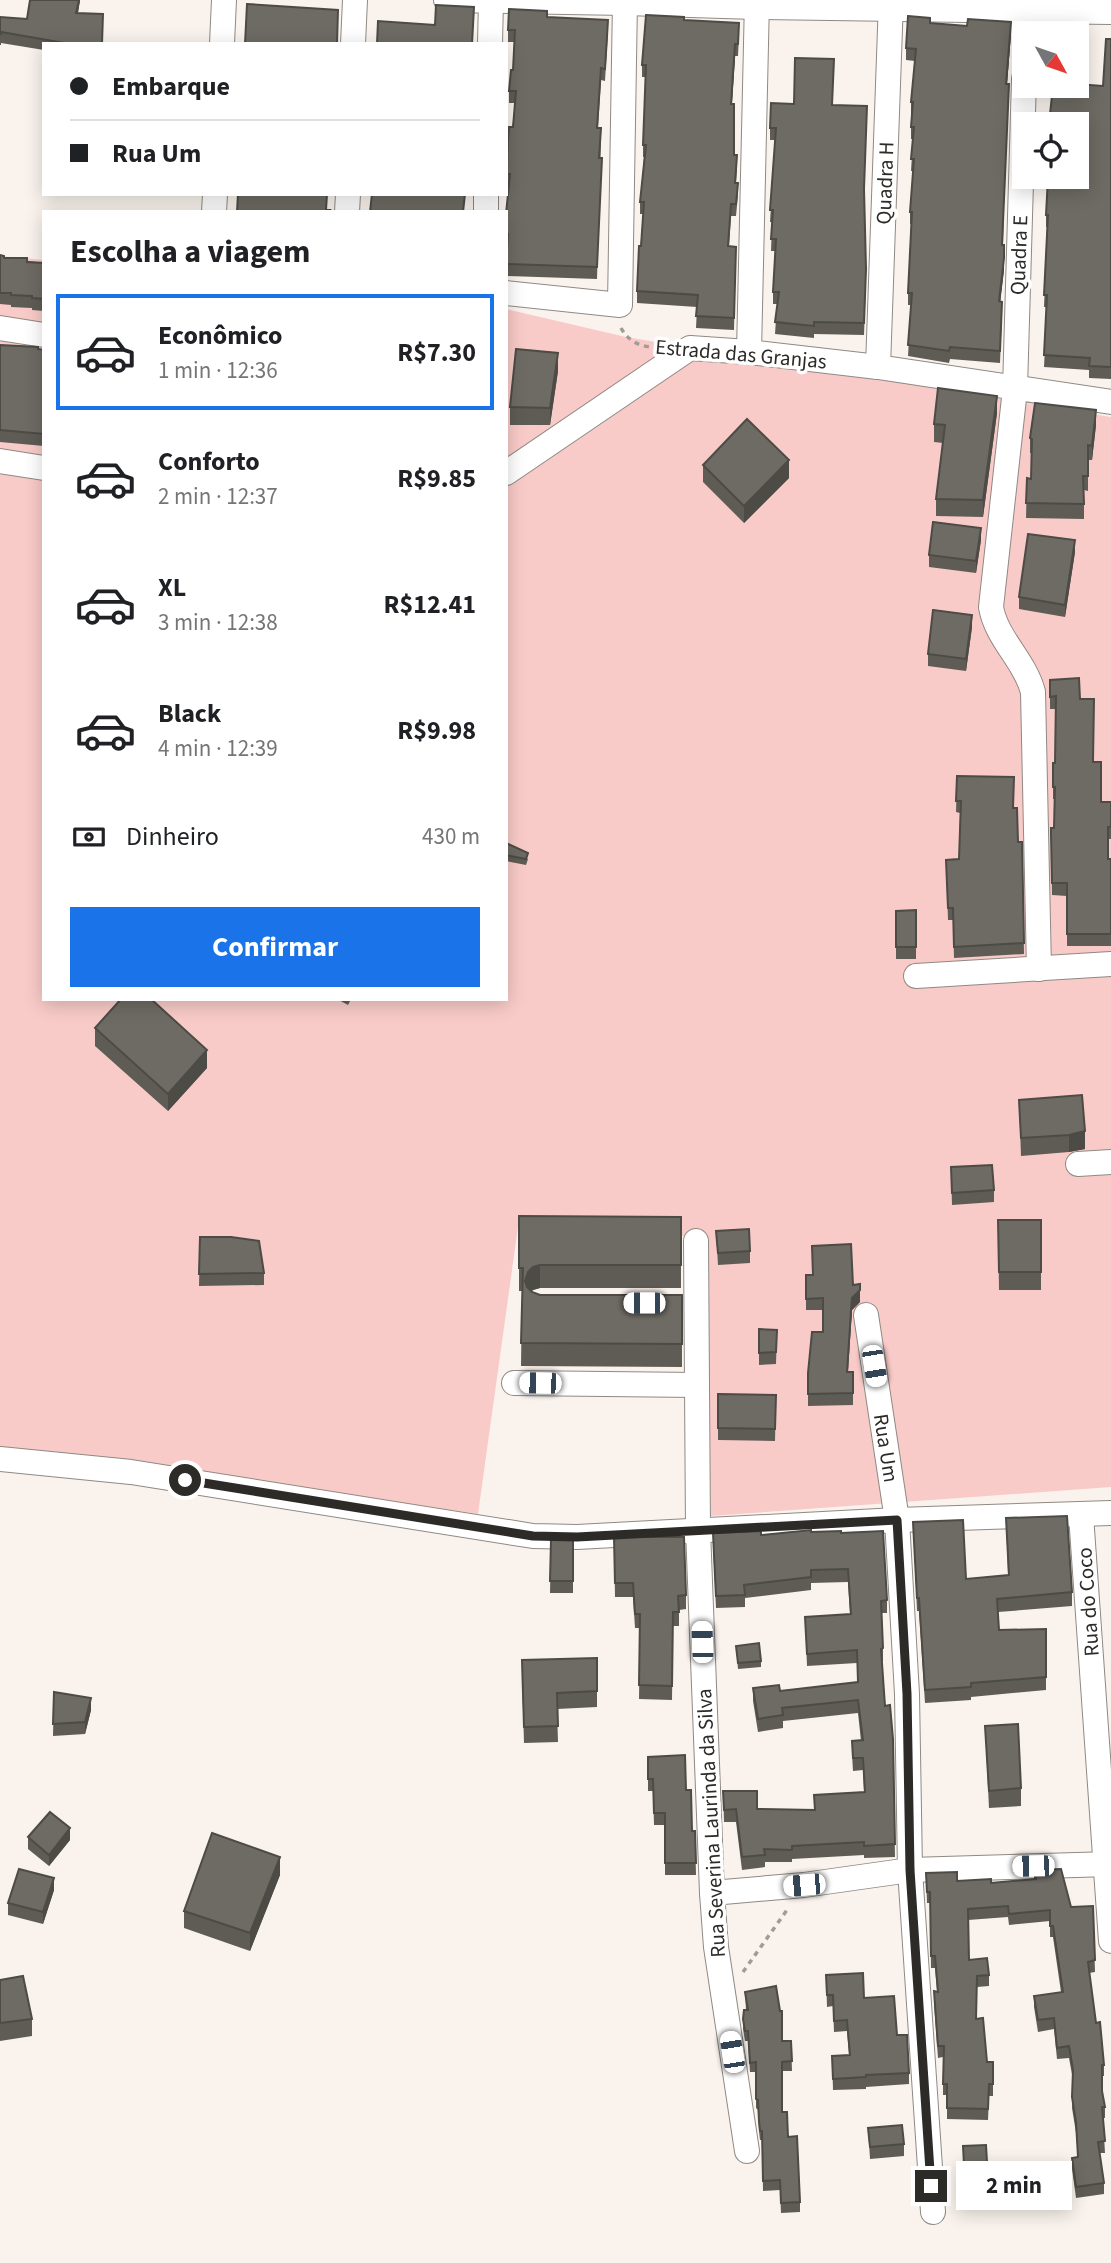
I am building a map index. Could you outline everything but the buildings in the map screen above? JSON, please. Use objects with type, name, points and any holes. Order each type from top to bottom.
[{"type":"street","points":[[222,42],[224,0]]},
{"type":"street","points":[[353,42],[355,0]]},
{"type":"street","points":[[446,0],[891,4],[1026,15],[1111,12]]},
{"type":"street","points":[[490,42],[491,1]]},
{"type":"street","points":[[508,293],[620,305],[625,1]]},
{"type":"street","points":[[749,352],[756,4]]},
{"type":"street","name":"Quadra H","points":[[878,367],[891,4]]},
{"type":"street","name":"Quadra E","points":[[1023,98],[1015,389],[991,607],[996,622],[1033,692],[1039,968]]},
{"type":"street","points":[[0,328],[42,335]]},
{"type":"street","points":[[508,472],[690,348]]},
{"type":"street","name":"Estrada das Granjas","points":[[690,348],[878,367],[1111,402]]},
{"type":"street","points":[[0,461],[42,468]]},
{"type":"street","points":[[916,976],[1111,964]]},
{"type":"street","points":[[1078,1164],[1111,1161]]},
{"type":"street","name":"Rua Severina Laurinda da Silva","points":[[696,1241],[698,1530],[712,1893],[716,1947],[747,2151]]},
{"type":"street","points":[[670,1303],[696,1303]]},
{"type":"street","name":"Rua Um","points":[[866,1315],[897,1520],[907,1694],[910,1870],[933,2212]]},
{"type":"street","points":[[514,1383],[697,1385]]},
{"type":"street","points":[[0,1459],[131,1472],[533,1536],[577,1537],[897,1520],[1111,1513]]},
{"type":"street","name":"Rua do Coco","points":[[1082,1515],[1109,1864],[1111,1941]]},
{"type":"street","points":[[712,1893],[804,1885],[910,1870],[1109,1864]]},
{"type":"path","name":"Estrada das Granjas","points":[[620,305],[621,327],[626,337],[646,347],[690,348]]},
{"type":"path","points":[[724,2002],[804,1885]]},
{"type":"shaded area","points":[[0,256],[42,260],[42,1001],[508,1001],[508,309],[626,337],[1111,417],[1111,1487],[711,1516],[704,1237],[518,1227],[478,1514],[76,1455],[0,1447]]},
{"type":"route","points":[[185,1480],[533,1536],[577,1537],[897,1520],[907,1694],[910,1870],[931,2186]]}]
